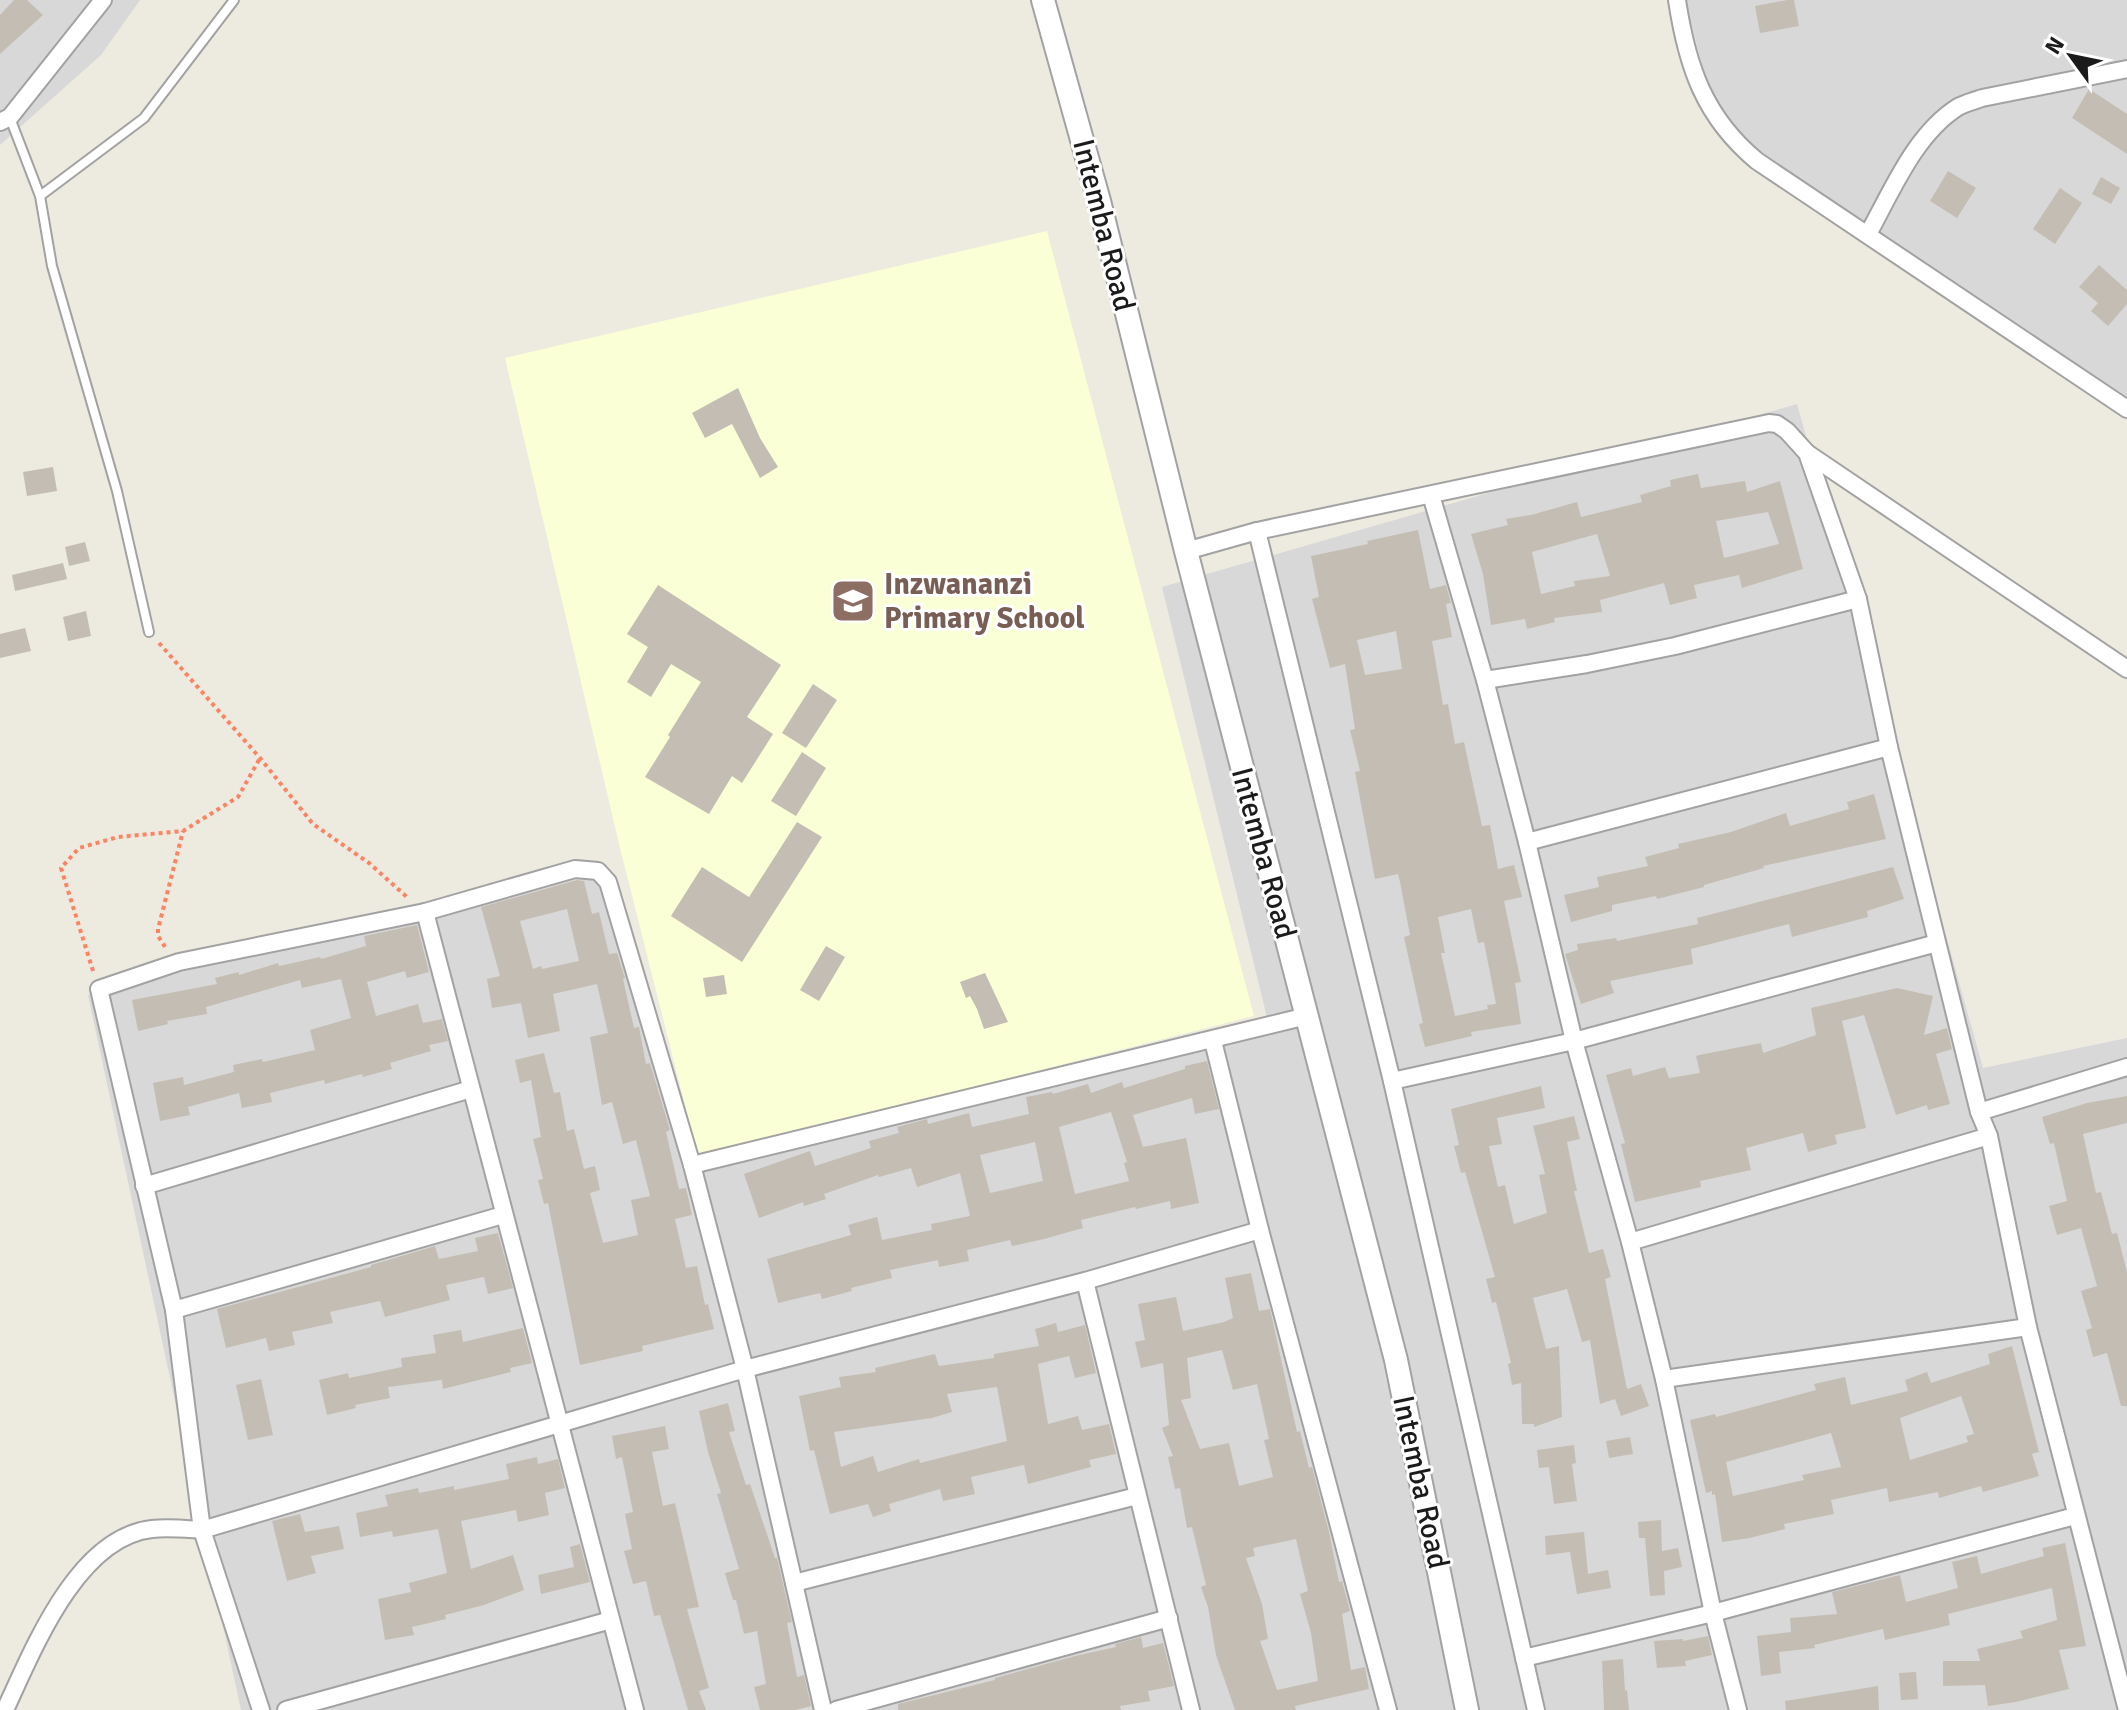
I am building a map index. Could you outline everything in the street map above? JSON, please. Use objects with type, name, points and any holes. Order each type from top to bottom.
[{"type":"street","points":[[5,119],[103,0]]},
{"type":"street","name":"Intemba Road","points":[[1043,0],[1099,201],[1186,551],[1396,1360],[1467,1710]]},
{"type":"street","points":[[1677,0],[1703,95],[1733,141],[1757,161],[2127,409]]},
{"type":"street","points":[[1868,234],[1911,158],[1933,130],[1959,107],[1982,98],[2127,69]]},
{"type":"street","points":[[1186,551],[1257,531],[1769,423],[1777,424],[1807,453],[2127,669]]},
{"type":"street","points":[[1807,453],[1858,599],[1889,747],[1979,1112],[1989,1136],[2028,1327],[2127,1710]]},
{"type":"street","points":[[1431,495],[1485,680],[1574,1041],[1630,1242],[1664,1379],[1713,1613],[1738,1710]]},
{"type":"street","points":[[1257,531],[1392,1081],[1536,1710]]},
{"type":"street","points":[[1485,680],[1675,646],[1858,599]]},
{"type":"street","points":[[1527,842],[1889,747]]},
{"type":"street","points":[[261,1710],[202,1530],[174,1310],[99,989],[179,962],[425,912],[575,869],[598,871],[608,882],[692,1165],[745,1369],[823,1710]]},
{"type":"street","points":[[425,912],[635,1710]]},
{"type":"street","points":[[1392,1081],[1574,1041],[1937,943]]},
{"type":"street","points":[[692,1165],[1307,1016]]},
{"type":"street","points":[[1213,1041],[1388,1710]]},
{"type":"street","points":[[1979,1112],[2127,1067]]},
{"type":"street","points":[[144,1186],[471,1089]]},
{"type":"street","points":[[1630,1242],[1989,1136]]},
{"type":"street","points":[[174,1310],[503,1215]]},
{"type":"street","points":[[5,1710],[44,1627],[76,1580],[107,1545],[150,1529],[202,1530],[745,1369],[1085,1281],[1260,1230]]},
{"type":"street","points":[[1085,1281],[1191,1710]]},
{"type":"street","points":[[1664,1379],[2028,1327]]},
{"type":"street","points":[[794,1583],[1137,1496]]},
{"type":"street","points":[[1524,1658],[1713,1613],[2075,1516]]},
{"type":"street","points":[[836,1710],[1169,1618]]},
{"type":"street","points":[[286,1710],[611,1620]]},
{"type":"lane","points":[[40,196],[144,118],[234,0]]},
{"type":"lane","points":[[5,119],[40,196],[52,266],[117,491],[149,632]]},
{"type":"path","points":[[149,632],[260,758],[313,824],[369,863],[425,912]]},
{"type":"path","points":[[99,989],[61,868],[79,848],[118,837],[183,831],[238,797],[260,758]]},
{"type":"path","points":[[179,962],[162,944],[158,929],[183,831]]},
{"type":"shaded area","points":[[0,0],[140,0],[101,55],[0,145]]},
{"type":"shaded area","points":[[1685,0],[2127,0],[2127,397],[1737,138],[1709,92]]},
{"type":"shaded area","name":"Inzwananzi Primary School","points":[[1047,231],[1254,1016],[698,1157],[619,844],[505,358]]},
{"type":"shaded area","points":[[1797,404],[1983,1068],[2127,1038],[2127,1710],[241,1710],[88,995],[570,876],[593,876],[600,886],[687,1171],[1271,1034],[1162,587]]},
{"type":"building","points":[[14,0],[27,0],[43,15],[0,54],[0,15]]},
{"type":"building","points":[[1794,0],[1799,26],[1760,33],[1755,6]]},
{"type":"building","points":[[2089,89],[2127,114],[2127,154],[2072,118]]},
{"type":"building","points":[[1948,171],[1976,188],[1957,218],[1930,201]]},
{"type":"building","points":[[2101,177],[2120,188],[2111,204],[2092,194]]},
{"type":"building","points":[[2060,188],[2082,203],[2055,244],[2033,229]]},
{"type":"building","points":[[2099,265],[2127,290],[2127,304],[2108,326],[2091,311],[2098,303],[2079,287]]},
{"type":"building","points":[[738,388],[760,438],[778,467],[760,478],[732,424],[705,438],[692,413]]},
{"type":"building","points":[[53,467],[57,491],[27,496],[23,472]]},
{"type":"building","points":[[1698,474],[1701,488],[1745,481],[1747,492],[1780,481],[1803,569],[1742,588],[1739,575],[1694,585],[1697,598],[1670,605],[1664,583],[1600,600],[1602,612],[1554,618],[1555,622],[1527,629],[1525,619],[1491,625],[1483,574],[1471,534],[1508,525],[1506,519],[1577,502],[1581,517],[1642,502],[1640,495],[1671,486],[1670,480]],"holes":[[[1768,512],[1779,544],[1724,558],[1716,521]],[[1597,534],[1610,576],[1574,581],[1575,586],[1541,594],[1532,552]]]},
{"type":"building","points":[[1418,530],[1430,589],[1446,585],[1451,603],[1446,604],[1452,637],[1432,641],[1443,705],[1448,704],[1455,744],[1464,742],[1482,826],[1490,825],[1498,869],[1514,865],[1522,897],[1504,901],[1521,982],[1515,983],[1521,1024],[1471,1032],[1472,1036],[1425,1047],[1419,1024],[1423,1023],[1404,937],[1410,935],[1398,874],[1375,879],[1355,772],[1360,771],[1350,730],[1355,729],[1345,664],[1330,668],[1312,599],[1319,597],[1311,556],[1368,544],[1367,541]],"holes":[[[1396,631],[1402,669],[1365,675],[1357,640]],[[1471,909],[1478,943],[1484,942],[1496,1004],[1487,1005],[1488,1009],[1455,1016],[1441,953],[1445,953],[1438,917]]]},
{"type":"building","points":[[85,542],[90,561],[69,566],[65,547]]},
{"type":"building","points":[[63,563],[67,579],[15,591],[12,575]]},
{"type":"building","points":[[658,585],[781,665],[747,717],[773,734],[742,783],[732,776],[709,814],[645,777],[701,682],[671,664],[651,697],[627,682],[648,647],[627,634]]},
{"type":"building","points":[[86,611],[91,636],[68,641],[63,617]]},
{"type":"building","points":[[25,628],[31,651],[0,658],[0,634]]},
{"type":"building","points":[[813,684],[837,700],[806,748],[782,733]]},
{"type":"building","points":[[802,752],[826,768],[796,816],[771,801]]},
{"type":"building","points":[[1874,794],[1886,839],[1763,866],[1704,887],[1657,899],[1656,896],[1612,905],[1612,911],[1571,922],[1564,895],[1599,887],[1597,877],[1648,866],[1645,857],[1679,848],[1678,844],[1731,832],[1786,813],[1790,826],[1849,809],[1847,802]]},
{"type":"building","points":[[797,822],[822,837],[742,962],[671,916],[702,867],[749,897]]},
{"type":"building","points":[[1893,867],[1904,899],[1867,911],[1868,917],[1792,937],[1789,924],[1691,949],[1693,964],[1610,981],[1614,993],[1581,1004],[1565,954],[1578,950],[1577,944],[1616,938],[1617,941],[1698,924],[1697,918]]},
{"type":"building","points":[[577,880],[584,881],[592,914],[599,912],[609,954],[617,953],[634,1028],[639,1027],[646,1064],[650,1063],[670,1130],[666,1132],[679,1189],[686,1188],[692,1215],[675,1219],[686,1268],[697,1266],[705,1305],[708,1304],[714,1329],[642,1346],[643,1351],[580,1365],[548,1203],[544,1204],[538,1180],[543,1179],[533,1139],[541,1137],[531,1080],[520,1083],[515,1060],[544,1053],[554,1093],[560,1092],[567,1131],[574,1129],[584,1169],[595,1166],[600,1190],[590,1193],[603,1243],[638,1235],[631,1200],[650,1196],[636,1140],[623,1144],[612,1102],[602,1105],[590,1037],[608,1033],[597,984],[553,994],[560,1031],[528,1038],[521,1003],[492,1008],[487,979],[500,976],[481,907]],"holes":[[[567,909],[579,961],[533,969],[520,921]]]},
{"type":"building","points":[[417,925],[429,972],[407,978],[405,971],[367,982],[376,1016],[418,1004],[423,1023],[442,1019],[448,1041],[429,1045],[431,1051],[390,1063],[392,1069],[270,1093],[272,1102],[242,1108],[239,1093],[188,1107],[190,1115],[160,1121],[153,1083],[183,1077],[184,1085],[234,1072],[233,1065],[262,1059],[263,1062],[315,1050],[310,1030],[351,1018],[341,979],[302,988],[300,980],[206,1007],[207,1014],[167,1021],[168,1024],[138,1031],[132,1000],[217,984],[215,978],[239,972],[239,975],[278,963],[279,966],[321,959],[366,946],[364,936]]},
{"type":"building","points":[[826,946],[845,957],[819,1001],[800,990]]},
{"type":"building","points":[[985,973],[1008,1022],[984,1029],[977,1009],[970,996],[966,998],[960,982]]},
{"type":"building","points":[[724,975],[727,994],[706,997],[703,978]]},
{"type":"building","points":[[1897,988],[1933,996],[1924,1035],[1947,1028],[1952,1049],[1936,1054],[1950,1104],[1928,1110],[1927,1105],[1896,1115],[1864,1015],[1842,1021],[1866,1128],[1835,1135],[1837,1144],[1808,1152],[1803,1133],[1746,1148],[1751,1170],[1700,1181],[1701,1187],[1635,1202],[1621,1144],[1625,1143],[1606,1075],[1631,1068],[1633,1076],[1665,1067],[1669,1078],[1700,1073],[1696,1056],[1761,1043],[1763,1053],[1816,1035],[1811,1008]]},
{"type":"building","points":[[1207,1061],[1219,1109],[1195,1114],[1192,1098],[1133,1115],[1143,1147],[1186,1138],[1199,1203],[1171,1209],[1170,1201],[1135,1207],[1081,1220],[1083,1228],[1044,1239],[1012,1246],[1010,1240],[967,1250],[969,1261],[939,1267],[938,1260],[890,1270],[892,1278],[851,1288],[852,1291],[822,1299],[820,1293],[778,1303],[767,1259],[851,1235],[848,1225],[877,1217],[882,1240],[932,1230],[931,1224],[970,1216],[960,1173],[917,1187],[911,1168],[878,1175],[824,1194],[826,1199],[804,1206],[803,1202],[759,1218],[744,1174],[810,1151],[815,1166],[871,1148],[869,1141],[899,1133],[897,1127],[927,1119],[928,1124],[969,1113],[972,1127],[1029,1114],[1026,1097],[1053,1094],[1088,1084],[1091,1093],[1122,1082],[1124,1088],[1185,1069],[1185,1066]],"holes":[[[1111,1112],[1127,1162],[1124,1163],[1129,1181],[1075,1194],[1059,1127]],[[1035,1142],[1043,1181],[990,1193],[980,1155]]]},
{"type":"building","points":[[1541,1086],[1545,1108],[1497,1118],[1502,1144],[1489,1146],[1498,1187],[1505,1185],[1514,1224],[1547,1213],[1539,1175],[1545,1174],[1533,1126],[1574,1116],[1580,1139],[1567,1142],[1577,1191],[1574,1191],[1589,1253],[1603,1249],[1611,1277],[1605,1279],[1627,1389],[1641,1384],[1649,1406],[1621,1416],[1615,1399],[1600,1404],[1590,1340],[1582,1342],[1567,1289],[1533,1298],[1546,1349],[1559,1346],[1562,1417],[1534,1427],[1534,1424],[1522,1424],[1521,1383],[1512,1385],[1508,1364],[1511,1363],[1496,1302],[1492,1303],[1486,1279],[1495,1277],[1465,1172],[1461,1173],[1454,1146],[1459,1145],[1451,1109]]},
{"type":"building","points":[[2127,1096],[2127,1123],[2083,1134],[2096,1193],[2101,1192],[2112,1234],[2117,1233],[2127,1272],[2127,1406],[2121,1406],[2107,1353],[2093,1357],[2086,1330],[2092,1328],[2081,1291],[2097,1286],[2081,1228],[2057,1235],[2049,1206],[2067,1201],[2054,1143],[2050,1144],[2042,1117],[2087,1103]]},
{"type":"building","points":[[498,1233],[513,1288],[488,1294],[484,1277],[446,1285],[450,1300],[385,1317],[380,1301],[330,1312],[333,1323],[292,1332],[295,1345],[269,1351],[266,1338],[226,1348],[217,1309],[371,1267],[435,1246],[439,1259],[478,1251],[475,1238]]},
{"type":"building","points":[[1251,1273],[1259,1311],[1270,1309],[1297,1432],[1300,1431],[1309,1468],[1312,1467],[1339,1582],[1342,1581],[1350,1611],[1342,1614],[1351,1670],[1365,1667],[1369,1689],[1295,1706],[1296,1710],[1235,1710],[1216,1655],[1208,1607],[1201,1587],[1206,1585],[1192,1527],[1187,1528],[1180,1488],[1175,1489],[1168,1457],[1173,1456],[1162,1428],[1169,1425],[1163,1363],[1141,1368],[1135,1342],[1145,1340],[1138,1304],[1176,1297],[1183,1331],[1233,1318],[1225,1278]],"holes":[[[1222,1350],[1233,1390],[1257,1384],[1269,1439],[1264,1440],[1273,1477],[1239,1486],[1229,1443],[1200,1449],[1181,1400],[1191,1398],[1187,1358]],[[1296,1539],[1308,1591],[1300,1594],[1311,1633],[1318,1681],[1277,1690],[1260,1641],[1268,1639],[1262,1604],[1246,1558],[1255,1556],[1253,1548]]]},
{"type":"building","points":[[1056,1323],[1058,1332],[1085,1325],[1096,1373],[1075,1378],[1069,1356],[1038,1364],[1048,1424],[1078,1416],[1082,1430],[1109,1424],[1116,1454],[1089,1460],[1091,1467],[1028,1484],[1024,1465],[971,1477],[975,1494],[943,1501],[940,1489],[889,1504],[891,1511],[873,1517],[868,1504],[830,1514],[814,1450],[810,1451],[799,1396],[841,1387],[839,1377],[876,1372],[875,1368],[935,1354],[939,1366],[994,1358],[994,1354],[1039,1346],[1035,1329]],"holes":[[[997,1387],[1007,1441],[920,1463],[919,1459],[878,1472],[873,1456],[841,1467],[834,1432],[932,1418],[952,1412],[947,1394]]]},
{"type":"building","points":[[523,1328],[532,1363],[510,1368],[511,1372],[443,1389],[442,1380],[388,1387],[390,1398],[327,1415],[319,1380],[348,1373],[349,1378],[402,1367],[401,1358],[436,1353],[433,1335],[461,1330],[463,1342]]},
{"type":"building","points":[[2012,1346],[2039,1452],[2032,1454],[2039,1476],[1983,1492],[1981,1486],[1939,1498],[1938,1492],[1889,1502],[1887,1488],[1831,1500],[1834,1514],[1784,1524],[1785,1529],[1750,1538],[1722,1542],[1715,1494],[1712,1495],[1712,1491],[1706,1493],[1690,1420],[1715,1414],[1716,1417],[1816,1390],[1814,1384],[1845,1377],[1851,1405],[1908,1391],[1905,1380],[1927,1372],[1931,1383],[1990,1364],[1988,1354]],"holes":[[[1961,1396],[1974,1434],[1966,1436],[1968,1442],[1910,1460],[1900,1418]],[[1831,1433],[1841,1467],[1802,1475],[1804,1480],[1733,1496],[1726,1462]]]},
{"type":"building","points":[[261,1379],[273,1435],[248,1440],[236,1385]]},
{"type":"building","points":[[728,1403],[735,1431],[729,1432],[746,1485],[750,1484],[777,1558],[792,1622],[787,1623],[797,1677],[804,1675],[811,1706],[796,1710],[760,1710],[754,1687],[766,1684],[757,1631],[744,1634],[736,1600],[733,1600],[725,1573],[739,1569],[717,1494],[721,1493],[699,1411]]},
{"type":"building","points":[[665,1426],[669,1449],[652,1452],[663,1506],[675,1503],[699,1607],[687,1609],[709,1688],[699,1691],[706,1710],[688,1710],[660,1615],[654,1616],[646,1581],[633,1584],[624,1551],[632,1549],[625,1514],[633,1512],[622,1457],[616,1459],[612,1436]]},
{"type":"building","points":[[1630,1437],[1633,1454],[1609,1458],[1606,1441]]},
{"type":"building","points":[[1574,1445],[1576,1463],[1572,1464],[1577,1501],[1554,1504],[1549,1467],[1539,1468],[1537,1450]]},
{"type":"building","points":[[537,1457],[538,1464],[558,1459],[565,1488],[545,1493],[549,1515],[518,1522],[516,1510],[461,1521],[471,1569],[513,1555],[524,1590],[445,1615],[446,1619],[412,1627],[414,1635],[385,1640],[378,1599],[411,1592],[409,1583],[447,1573],[438,1529],[393,1537],[392,1531],[360,1537],[356,1513],[388,1506],[385,1495],[418,1488],[419,1493],[454,1486],[454,1490],[509,1479],[506,1464]]},
{"type":"building","points":[[300,1514],[305,1532],[339,1526],[344,1549],[311,1556],[316,1573],[287,1581],[272,1521]]},
{"type":"building","points":[[1661,1520],[1662,1551],[1678,1548],[1682,1567],[1664,1571],[1665,1595],[1650,1596],[1645,1538],[1639,1538],[1638,1522]]},
{"type":"building","points":[[1584,1532],[1588,1574],[1608,1570],[1611,1588],[1577,1594],[1570,1552],[1546,1555],[1545,1536]]},
{"type":"building","points":[[2065,1543],[2086,1646],[2059,1650],[2069,1689],[1988,1706],[1985,1685],[1943,1686],[1943,1661],[1980,1661],[1977,1649],[2023,1638],[2020,1631],[2057,1620],[2052,1588],[1948,1614],[1950,1625],[1929,1630],[1885,1640],[1883,1629],[1814,1645],[1815,1648],[1779,1652],[1781,1673],[1761,1676],[1757,1636],[1791,1632],[1790,1618],[1837,1614],[1832,1592],[1900,1575],[1906,1602],[1958,1588],[1952,1562],[1977,1556],[1981,1574],[2044,1556],[2042,1548]]},
{"type":"building","points":[[580,1544],[590,1582],[541,1594],[538,1575],[574,1567],[570,1547]]},
{"type":"building","points":[[1708,1636],[1712,1655],[1685,1661],[1686,1666],[1657,1668],[1654,1641],[1683,1641]]},
{"type":"building","points":[[1141,1637],[1143,1648],[1163,1643],[1174,1686],[1148,1691],[1150,1701],[1120,1706],[1121,1710],[898,1710],[898,1704],[1116,1647],[1115,1644]]},
{"type":"building","points":[[1623,1659],[1629,1710],[1604,1710],[1602,1661]]},
{"type":"building","points":[[1916,1672],[1918,1699],[1901,1700],[1899,1673]]},
{"type":"building","points":[[1878,1686],[1879,1710],[1786,1710],[1785,1701]]},
{"type":"place","name":"Inzwananzi Primary School","points":[[853,601]]}]
